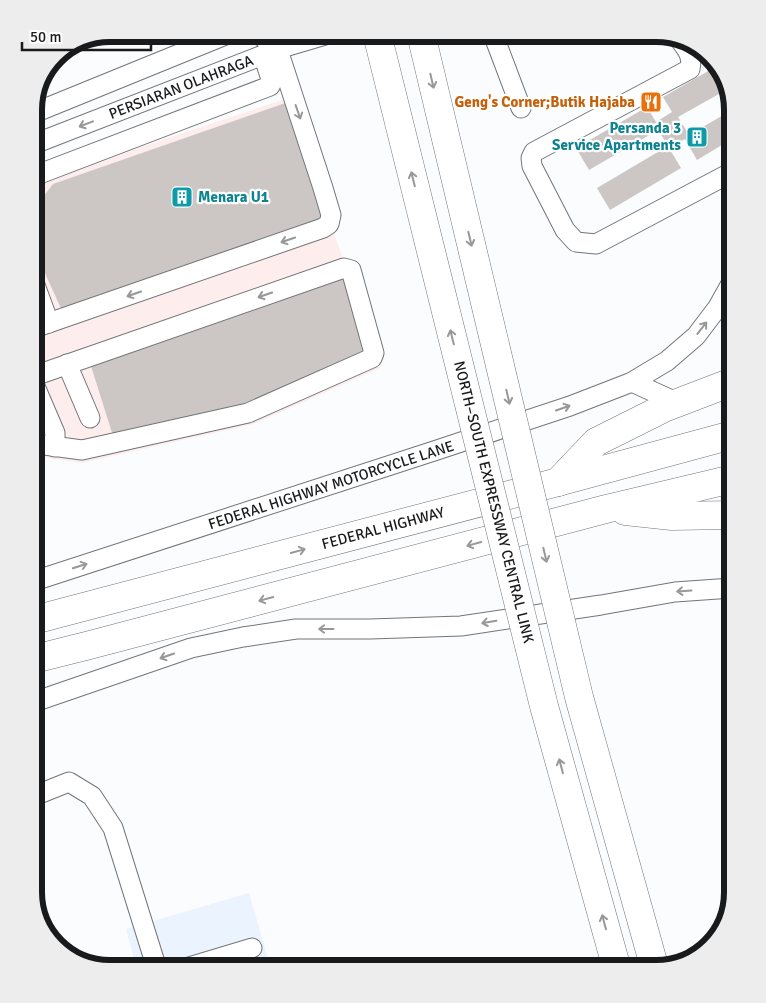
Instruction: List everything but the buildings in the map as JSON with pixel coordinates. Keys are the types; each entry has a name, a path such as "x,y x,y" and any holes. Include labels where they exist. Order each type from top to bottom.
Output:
{"highway":[{"name":"NORTH–SOUTH EXPRESSWAY CENTRAL LINK","path":"379,42 544,706 615,960"},
{"path":"423,43 579,697 652,960"},
{"path":"558,482 596,442 664,408 724,385"},
{"name":"FEDERAL HIGHWAY","path":"42,618 724,437"},
{"path":"42,657 606,509 724,481"},
{"path":"606,509 672,516 724,515"}],"street":[{"name":"PERSIARAN OLAHRAGA","path":"43,109 208,42"},
{"path":"43,325 329,224 331,215 329,206 270,53 264,42"},
{"name":"PERSIARAN OLAHRAGA","path":"43,141 270,53 303,42"},
{"path":"496,43 521,108"},
{"path":"688,52 692,62 690,69 534,152 531,158 532,166 565,230 576,242 596,244 724,176"},
{"path":"43,173 270,86 272,82 270,53"},
{"path":"43,373 344,268 351,270 374,353 372,358 248,414 82,450 43,445"},
{"name":"FEDERAL HIGHWAY MOTORCYCLE LANE","path":"42,577 570,406 632,382 667,361 696,336 724,296"},
{"path":"66,364 90,418"},
{"path":"632,382 678,403"},
{"path":"43,404 55,433 55,447"},
{"path":"42,699 190,648 244,637 296,629 461,626 675,592 724,587"},
{"path":"42,793 69,782 92,796 113,828 154,960"},
{"path":"212,960 252,948"}],"shaded area":[{"path":"288,98 380,368 254,424 82,463 43,457 43,182 75,169"},
{"path":"249,893 268,960 135,960 126,929"}],"place":[{"name":"Geng's Corner;Butik Hajaba","path":"651,102"},
{"name":"Persanda 3 Service Apartments","path":"697,137"},
{"name":"Menara U1","path":"182,197"}]}
